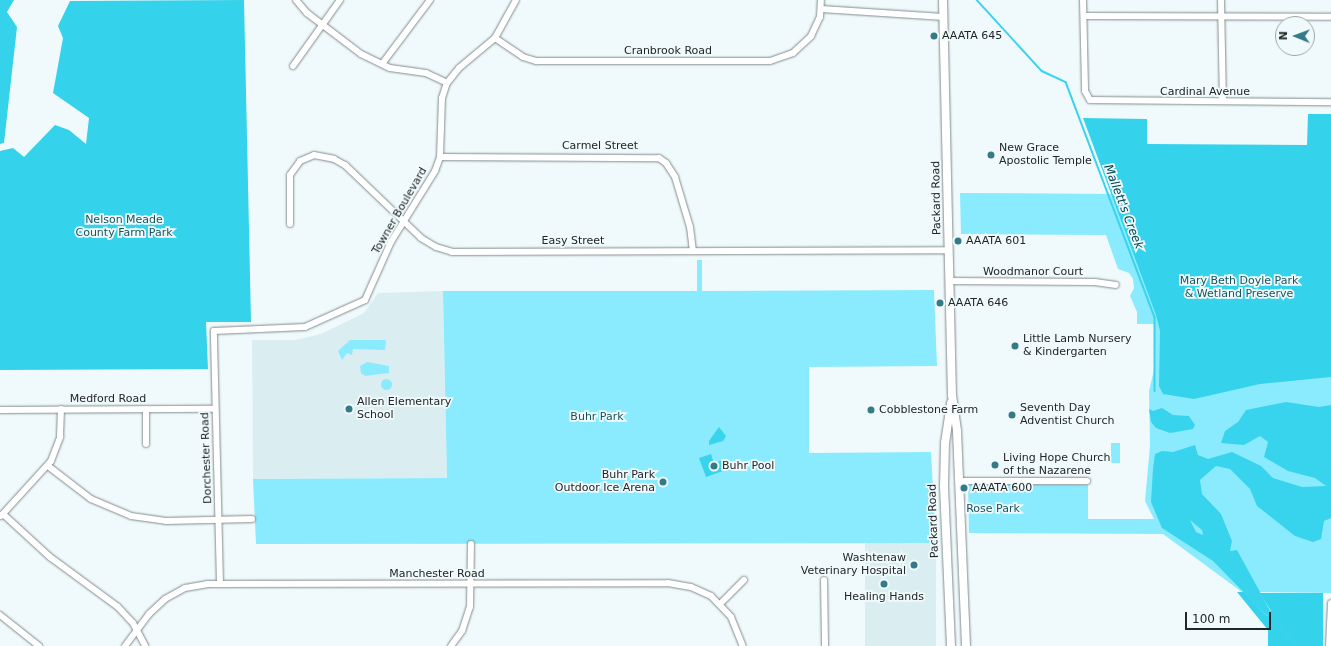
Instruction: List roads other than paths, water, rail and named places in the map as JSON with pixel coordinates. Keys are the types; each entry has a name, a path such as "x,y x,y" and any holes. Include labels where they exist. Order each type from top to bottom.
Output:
{"main road":[{"name":"Packard Road","path":"943,0 952,395 957,432 966,646"},
{"name":"Packard Road","path":"951,646 944,464 952,395"},
{"path":"944,464 947,458 953,459 955,502 961,524"},
{"path":"946,539 951,536 957,540 959,573 964,589"}],"street":[{"path":"296,0 307,14 361,54 398,70 431,74 447,83"},
{"path":"292,66 323,26 340,0"},
{"path":"382,64 430,0"},
{"name":"Towner Boulevard","path":"214,331 298,329 312,325 361,303 391,242 430,182 440,157 441,109 447,83 459,68 494,38 509,17 516,0"},
{"name":"Cranbrook Road","path":"494,38 523,57 536,61 770,61 793,53 804,45 816,26 821,9 821,0"},
{"path":"1083,0 1084,16 1331,17"},
{"path":"1221,0 1223,101"},
{"path":"821,9 944,17"},
{"name":"Cardinal Avenue","path":"1084,16 1085,91 1090,100 1331,102"},
{"name":"Easy Street","path":"290,224 290,176 300,161 314,155 322,155 345,166 428,243 452,252 949,250"},
{"name":"Carmel Street","path":"440,157 659,158 666,163 676,177 690,227 693,250"},
{"name":"Woodmanor Court","path":"950,281 1095,282 1116,285"},
{"name":"Dorchester Road","path":"214,331 220,584"},
{"path":"61,409 60,438 48,466 1,516 50,557 118,607 138,631 145,646"},
{"path":"146,409 146,444"},
{"name":"Medford Road","path":"0,410 215,409"},
{"path":"48,466 91,499 117,512 153,521 252,520"},
{"path":"959,481 1088,481"},
{"path":"451,646 462,631 467,618 471,584 471,544"},
{"path":"720,604 744,580"},
{"path":"824,580 825,646"},
{"name":"Manchester Road","path":"125,646 156,606 176,592 196,586 220,584 668,583 703,591 720,604 739,631 743,646"},
{"path":"1329,646 1331,603"},
{"path":"0,615 39,646"}],"waterway":[{"name":"Mallett's Creek","path":"977,0 1042,71 1066,82 1155,317 1155,391"},
{"name":"Mallett's Creek","path":"1268,613 1297,646"}],"place":[{"name":"AAATA 645","path":"934,36"},
{"name":"New Grace Apostolic Temple","path":"991,155"},
{"name":"AAATA 601","path":"958,241"},
{"name":"AAATA 646","path":"940,303"},
{"name":"Little Lamb Nursery & Kindergarten","path":"1015,346"},
{"name":"Allen Elementary School","path":"349,409"},
{"name":"Cobblestone Farm","path":"871,410"},
{"name":"Seventh Day Adventist Church","path":"1012,415"},
{"name":"Living Hope Church of the Nazarene","path":"995,465"},
{"name":"Buhr Pool","path":"714,466"},
{"name":"Buhr Park Outdoor Ice Arena","path":"663,482"},
{"name":"AAATA 600","path":"964,488"},
{"name":"Washtenaw Veterinary Hospital","path":"914,565"},
{"name":"Healing Hands","path":"884,584"}],"park label":[{"name":"Nelson Meade County Farm Park","path":"124,227"},
{"name":"Mary Beth Doyle Park & Wetland Preserve","path":"1239,288"},
{"name":"Buhr Park","path":"597,417"},
{"name":"Rose Park","path":"993,509"}]}
